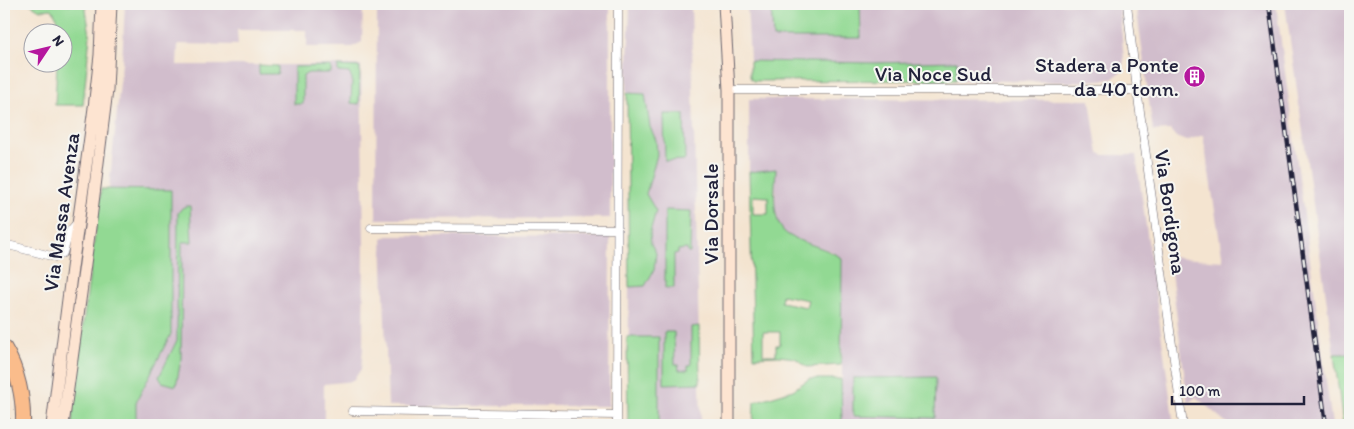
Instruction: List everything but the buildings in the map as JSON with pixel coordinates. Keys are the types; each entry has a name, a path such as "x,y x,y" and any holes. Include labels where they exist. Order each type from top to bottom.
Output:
{"highway":[{"path":"4,347 11,359 19,381 20,422"},
{"path":"4,369 13,391 20,422"}],"main road":[{"name":"Via Massa Avenza","path":"52,425 95,99 100,55 102,4"},
{"name":"Via Massa Avenza","path":"63,425 107,90 111,4"},
{"name":"Via Dorsale","path":"724,4 729,90 729,425"}],"street":[{"path":"617,425 618,4"},
{"name":"Via Bordigona","path":"1128,4 1137,90 1183,425"},
{"name":"Via Noce Sud","path":"729,90 1137,90"},
{"path":"4,244 55,257 63,253 70,232 78,221"},
{"path":"371,228 616,229"},
{"path":"352,411 617,415"}],"shaded area":[{"path":"125,4 363,4 362,42 352,47 307,47 307,30 237,30 238,45 178,44 177,65 361,65 364,244 361,369 353,381 324,384 324,425 136,425 136,402 171,334 171,190 109,189 122,63"},
{"path":"377,4 610,4 610,218 376,219"},
{"path":"630,4 691,4 701,425 628,425 627,93"},
{"path":"747,4 1119,4 1124,60 1121,72 1112,79 1070,82 956,80 956,61 875,63 750,61"},
{"path":"1136,4 1276,4 1332,425 1229,425 1196,397 1188,403 1169,257 1223,261 1203,135 1186,141 1176,137 1170,130 1153,131"},
{"path":"1285,4 1350,4 1350,354 1334,354"},
{"path":"749,99 1090,100 1097,148 1100,154 1136,155 1174,425 842,425 842,258 831,251 790,237 780,229 775,209 776,170 749,172"},
{"path":"388,236 610,237 609,406 388,406 382,238"}],"green space":[{"path":"30,4 85,4 90,35 83,105 55,105 57,72 72,72 72,22 57,22 52,9 40,10"},
{"path":"771,4 860,4 861,38 773,38"},
{"path":"750,61 875,63 957,61 956,80 753,81 750,77"},
{"path":"259,65 278,66 278,74 259,74"},
{"path":"331,66 331,73 308,73 303,76 303,104 294,104 294,67"},
{"path":"338,66 360,67 359,104 351,103 352,78 349,73 338,72"},
{"path":"627,93 645,94 650,127 656,140 657,155 646,194 656,211 650,232 651,244 656,253 654,270 645,286 629,287"},
{"path":"664,114 684,114 685,160 665,161"},
{"path":"776,169 775,207 780,225 785,232 792,237 842,258 841,365 807,367 795,358 779,356 754,357 749,172","holes":["753,196 768,197 768,214 753,214","782,295 808,300 806,307 781,302","763,332 780,332 780,345 776,345 776,355 763,355"]},
{"path":"101,189 171,190 171,334 136,402 136,425 72,425 75,385"},
{"path":"186,206 190,206 192,242 182,242 181,360 176,386 162,382 159,377 177,340 178,213"},
{"path":"665,210 691,211 690,253 688,253 687,249 678,250 678,253 674,254 674,288 665,288"},
{"path":"699,326 700,383 664,384 664,332 674,332 675,364 678,364 679,370 688,370 688,365 691,365 691,327"},
{"path":"627,337 659,337 659,425 628,425"},
{"path":"1334,354 1350,354 1350,425 1343,425"},
{"path":"936,377 935,418 853,416 853,378"},
{"path":"809,379 841,379 842,425 753,425 754,402 793,390"}],"railway":[{"path":"1269,4 1326,425"}],"place":[{"name":"Stadera a Ponte da 40 tonn.","path":"1195,76"}]}
